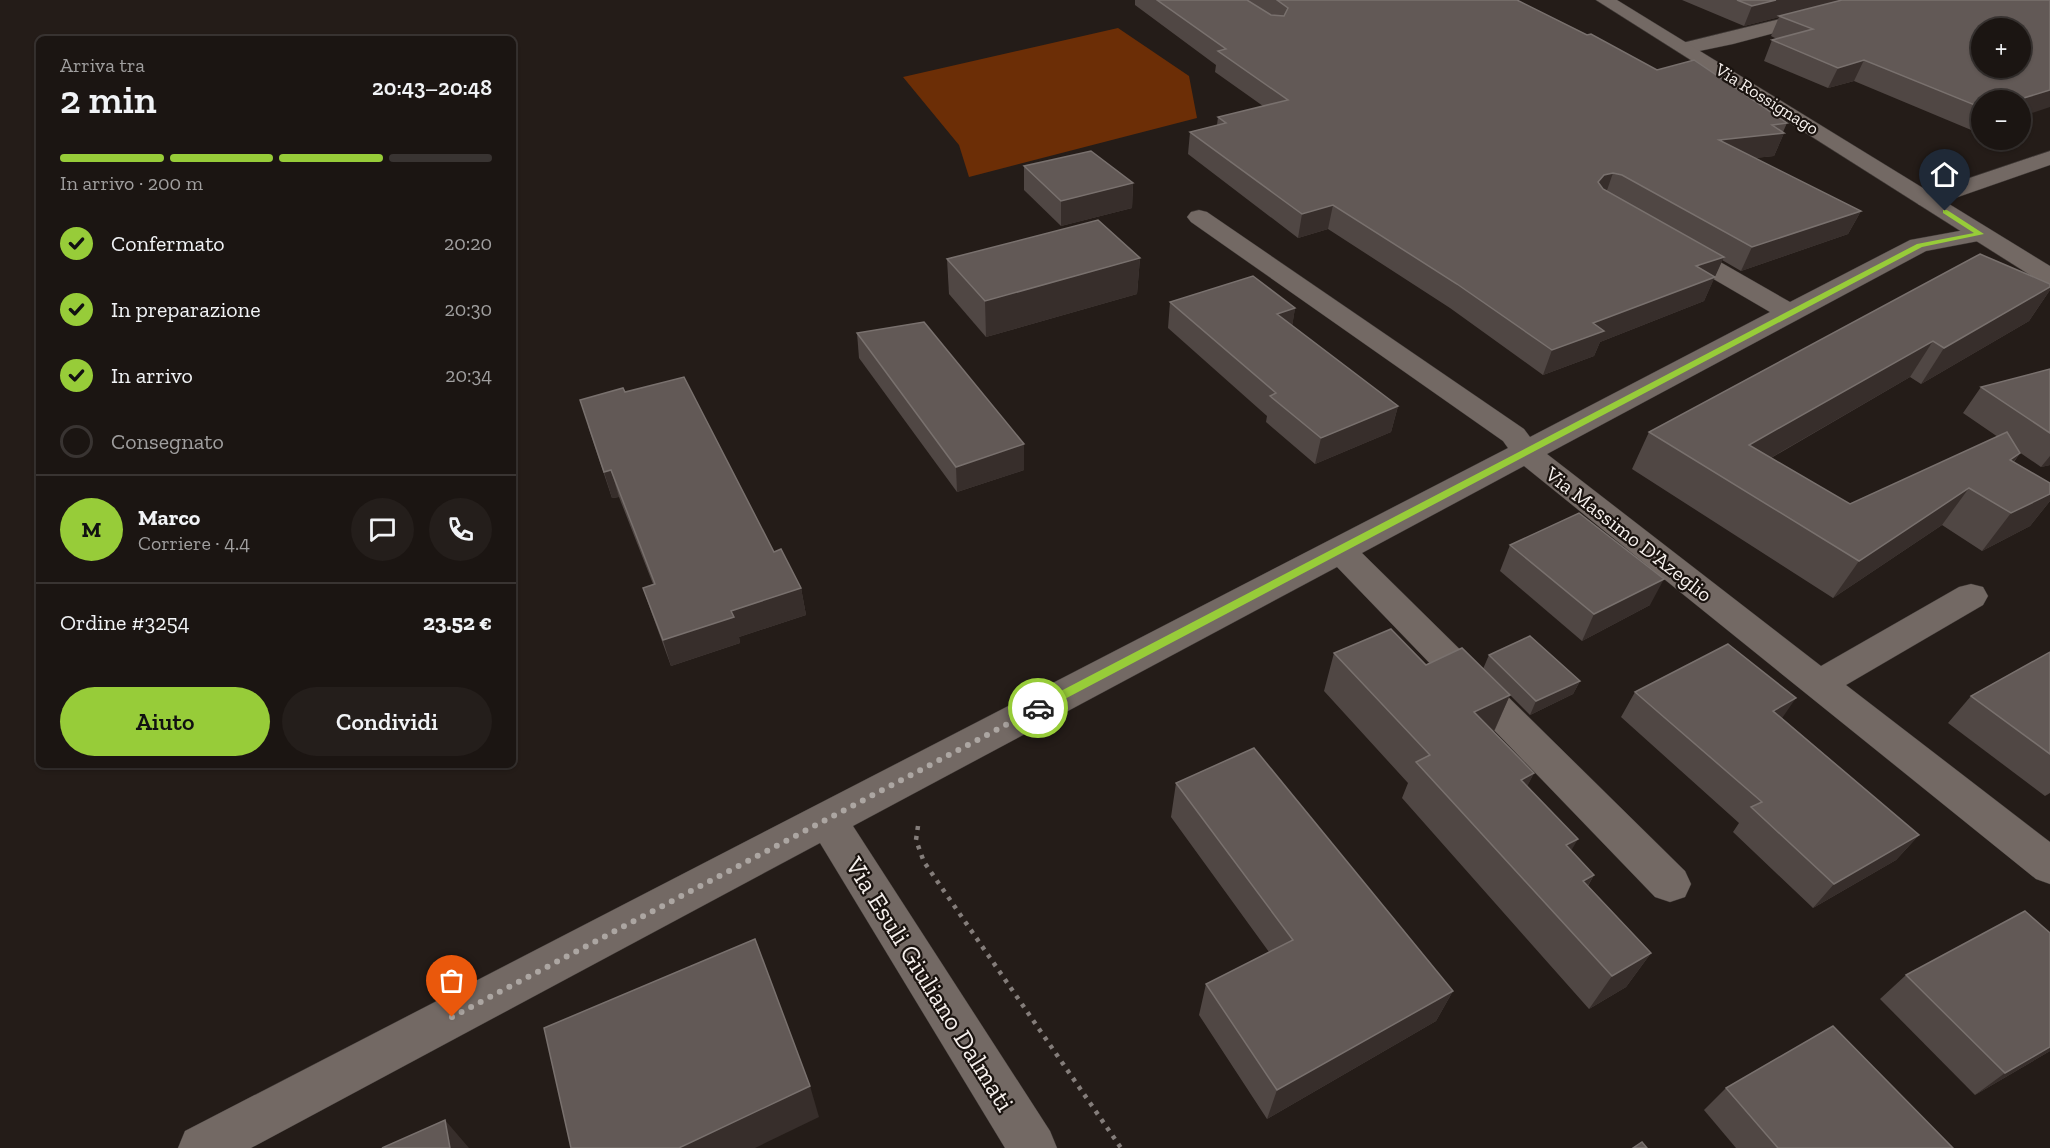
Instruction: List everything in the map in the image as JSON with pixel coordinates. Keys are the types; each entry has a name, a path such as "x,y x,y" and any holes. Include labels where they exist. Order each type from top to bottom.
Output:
{"street":[{"name":"Via Rossignago","path":"1605,0 2050,277"},
{"path":"1685,48 1726,40 1877,0"},
{"path":"1927,200 2050,158"},
{"name":"Via Massimo D'Azeglio","path":"1199,217 1514,435 1525,452 2050,866"},
{"path":"1654,234 1790,313"},
{"path":"202,1148 1920,245 1981,234"},
{"path":"1339,549 1670,884"},
{"path":"1819,684 1971,596"},
{"name":"Via Esuli Giuliano Dalmati","path":"826,820 1033,1148"}],"path":[{"path":"924,862 1120,1148"}],"shaded area":[{"path":"1118,28 1189,76 1197,118 969,177 959,145 903,77"}],"building":[{"path":"1157,0 1247,0 1271,15 1284,16 1288,8 1277,0 1517,0 1587,35 1591,34 1657,70 1694,60 1787,123 1772,125 1784,133 1719,140 1861,211 1752,247 1622,175 1613,173 1604,175 1598,182 1603,189 1724,257 1696,266 1715,277 1593,323 1604,331 1552,350 1457,284 1333,205 1302,214 1190,132 1226,123 1218,117 1288,100 1218,51 1226,49"},
{"path":"1737,0 1776,0 1752,6"},
{"path":"1842,0 2050,0 2050,90 2031,96 2031,90 1971,90 1971,104 1864,60 1838,68 1772,40 1813,29 1779,16"},
{"path":"1091,151 1133,183 1061,201 1024,166"},
{"path":"1098,220 1140,258 985,301 947,259"},
{"path":"1980,254 2050,284 2050,287 1944,348 1933,341 1749,445 1850,504 2007,432 2020,453 2010,460 2050,483 2050,494 2011,513 1969,488 1859,561 1649,432"},
{"path":"1253,276 1295,308 1277,314 1398,406 1321,438 1270,396 1276,393 1170,302"},
{"path":"924,322 1024,444 956,467 857,333"},
{"path":"2050,369 2050,433 1981,387"},
{"path":"684,377 774,552 781,549 801,588 731,611 734,617 663,640 643,588 655,584 611,470 604,472 580,400 623,388 625,392"},
{"path":"1579,513 1664,579 1594,614 1510,545"},
{"path":"1391,629 1426,665 1462,648 1510,695 1474,712 1534,773 1521,780 1578,839 1566,845 1594,875 1583,881 1651,953 1612,976 1416,762 1430,755 1334,653"},
{"path":"1530,636 1580,681 1536,701 1489,655"},
{"path":"1728,644 1796,698 1773,711 1919,835 1834,884 1751,807 1762,802 1635,692"},
{"path":"2050,652 2050,754 1971,696"},
{"path":"1254,748 1453,991 1277,1090 1206,984 1293,940 1176,783"},
{"path":"2025,911 2050,933 2050,1047 2005,1073 1906,975"},
{"path":"755,939 810,1086 679,1148 571,1148 544,1028"},
{"path":"1833,1026 1953,1148 1778,1148 1726,1088"},
{"path":"445,1120 450,1148 382,1148"},
{"path":"1642,1142 1647,1148 1633,1148"}],"way so far":[{"path":"452,1017 1038,708"}],"route":[{"path":"1038,708 1920,245 1981,234 1945,211"}]}
